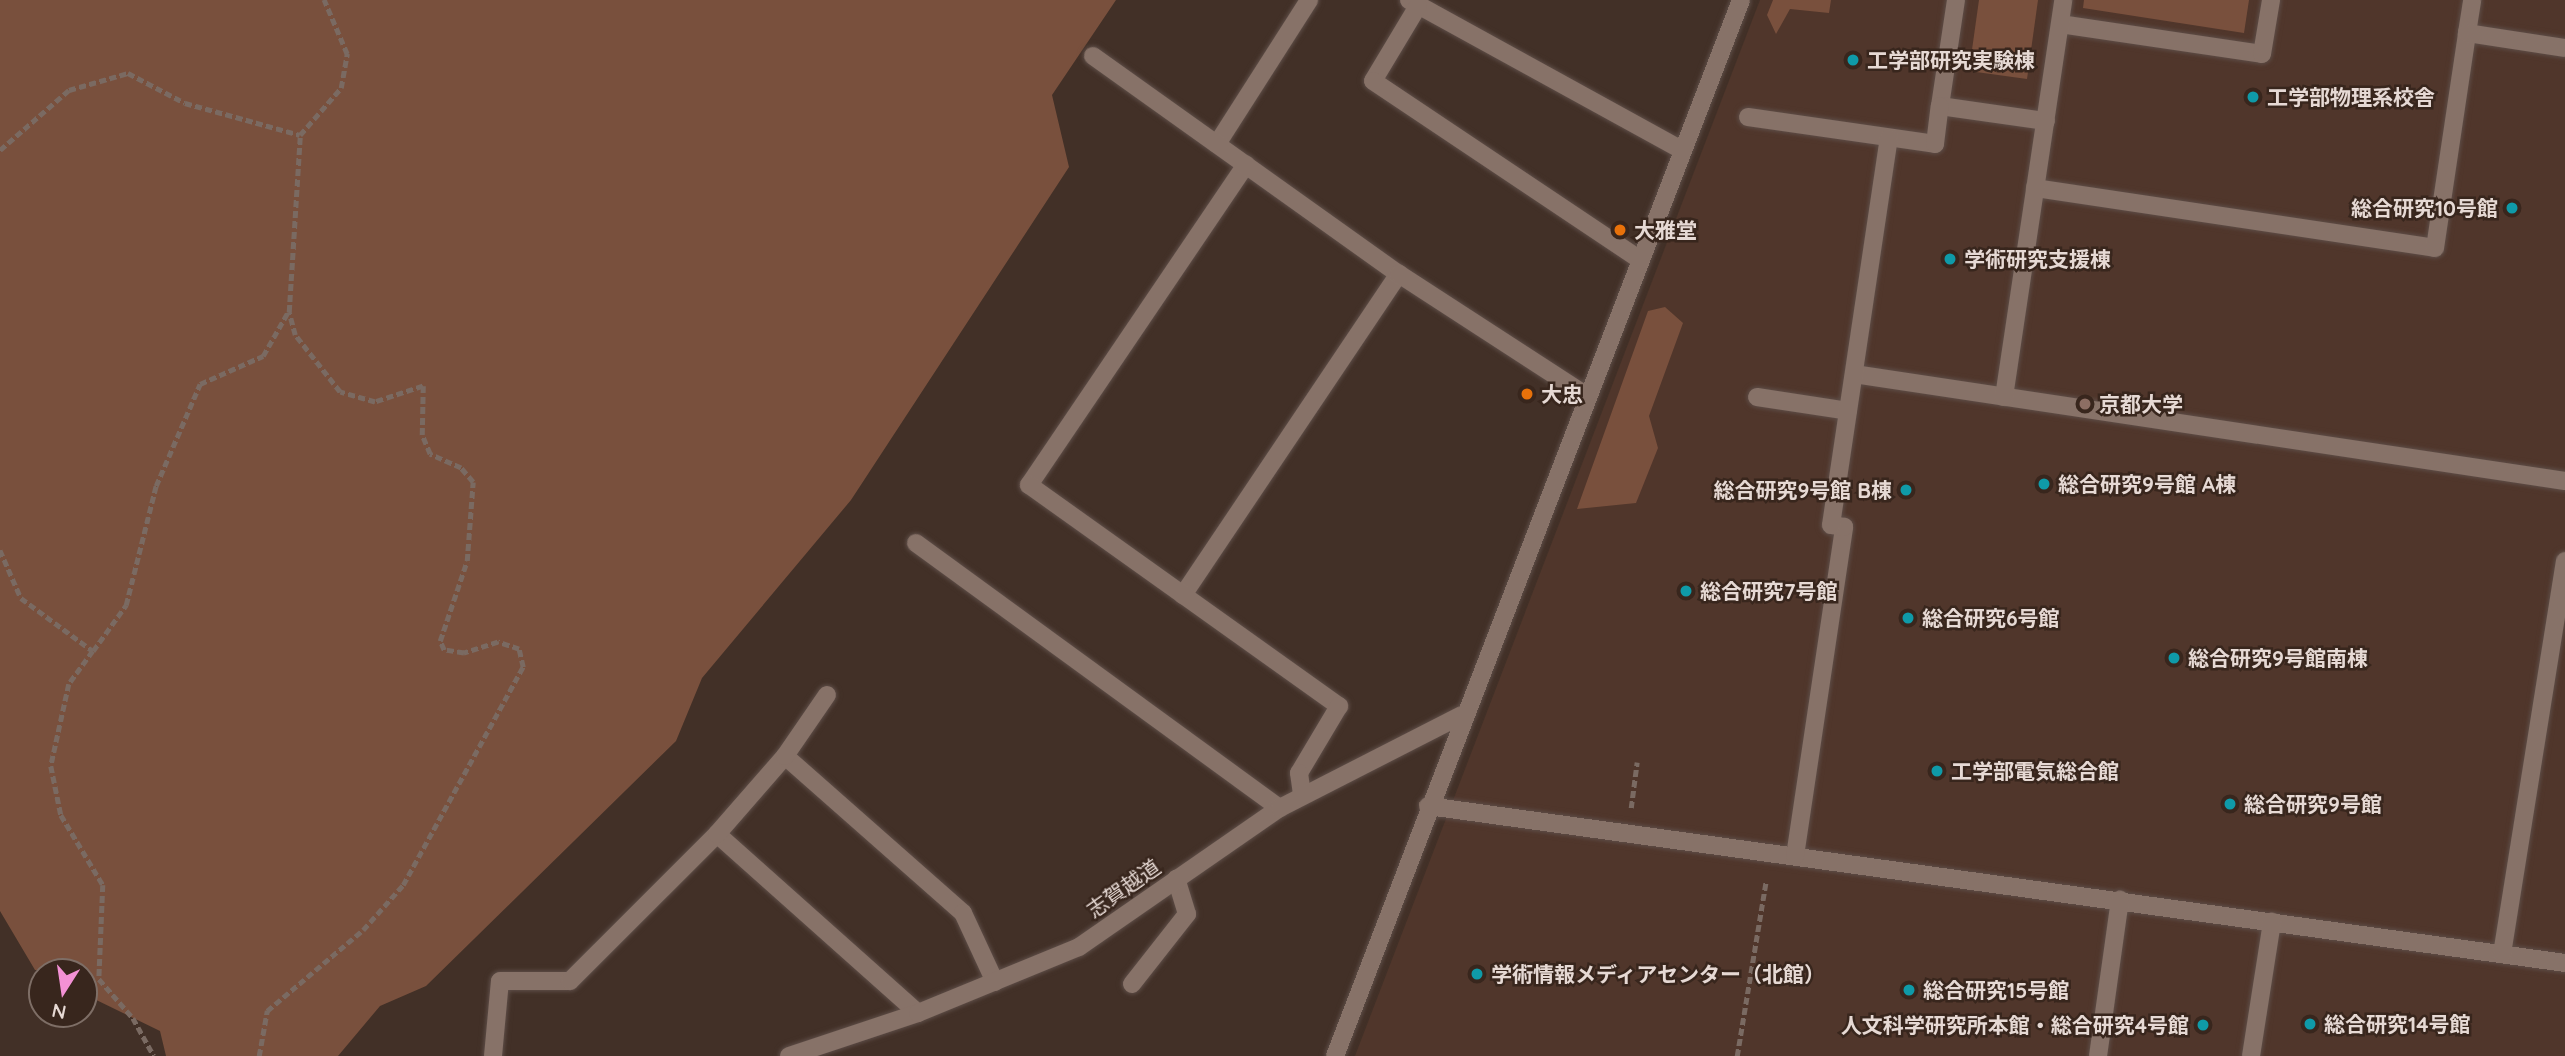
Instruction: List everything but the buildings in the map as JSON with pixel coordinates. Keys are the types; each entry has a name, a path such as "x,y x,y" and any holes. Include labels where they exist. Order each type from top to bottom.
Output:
{"street":[{"path":"1217,144 1309,0"},
{"path":"1335,1056 1462,715 1741,0"},
{"path":"1748,117 1935,144 1956,0"},
{"path":"2004,397 2063,0"},
{"path":"2060,24 2262,54 2271,0"},
{"path":"2035,188 2435,248 2472,0"},
{"path":"1640,260 1373,81 1413,3 1682,150"},
{"path":"2467,33 2565,48"},
{"path":"1094,56 1399,274 1587,396"},
{"path":"1940,106 2046,121"},
{"path":"1795,856 1844,527 1831,525 1889,138"},
{"path":"1246,164 1029,485 1339,706 1299,773 1302,795"},
{"path":"1183,595 1399,274"},
{"path":"1854,374 2565,481"},
{"path":"1757,397 1849,411"},
{"path":"916,543 1280,808"},
{"path":"2502,954 2565,561"},
{"path":"493,1056 500,981 570,981 718,834 785,756 827,695"},
{"name":"志賀越道","path":"789,1056 918,1013 1079,947 1280,808 1462,715"},
{"path":"785,756 963,913 995,982"},
{"path":"1428,806 2565,962"},
{"path":"718,834 918,1013"},
{"path":"1132,984 1187,914 1176,879"},
{"path":"2098,1056 2120,901"},
{"path":"2251,1056 2272,922"}],"path":[{"path":"259,1056 267,1011 363,930 403,885 523,667 519,649 498,642 464,653 444,650 440,641 467,561 473,482 461,468 430,454 422,435 423,386 375,402 340,392 295,335 289,312 300,135 341,88 347,54 324,0"},
{"path":"0,150 69,90 128,73 185,103 300,135"},
{"path":"154,1056 133,1017 99,979 103,885 61,815 51,766 69,684 126,605 156,486 200,384 263,356 289,312"},
{"path":"0,550 21,598 93,651"},
{"path":"1628,833 1637,762"},
{"path":"1737,1056 1771,853"}],"shaded area":[{"path":"0,0 1116,0 1052,95 1069,167 851,500 702,678 676,741 426,986 380,1006 338,1056 166,1056 160,1031 98,1001 98,958 28,958 0,911"},
{"name":"京都大学","path":"1760,0 2565,0 2565,1056 1355,1056"},
{"path":"1773,0 1831,0 1829,13 1790,9 1776,34 1767,15"},
{"path":"1979,0 2038,0 2027,79 1969,71"},
{"path":"2084,0 2249,0 2244,33 2083,8"},
{"path":"1665,307 1683,323 1649,416 1658,448 1636,503 1577,509 1648,311"}],"place":[{"name":"工学部研究実験棟","path":"1853,60"},
{"name":"工学部物理系校舎","path":"2253,97"},
{"name":"総合研究10号館","path":"2512,208"},
{"name":"大雅堂","path":"1620,230"},
{"name":"学術研究支援棟","path":"1950,259"},
{"name":"大忠","path":"1527,394"},
{"name":"京都大学","path":"2085,404"},
{"name":"総合研究9号館 A棟","path":"2044,484"},
{"name":"総合研究9号館 B棟","path":"1906,490"},
{"name":"総合研究7号館","path":"1686,591"},
{"name":"総合研究6号館","path":"1908,618"},
{"name":"総合研究9号館南棟","path":"2174,658"},
{"name":"工学部電気総合館","path":"1937,771"},
{"name":"総合研究9号館","path":"2230,804"},
{"name":"学術情報メディアセンター（北館）","path":"1477,974"},
{"name":"総合研究15号館","path":"1909,990"},
{"name":"総合研究14号館","path":"2310,1024"},
{"name":"人文科学研究所本館・総合研究4号館","path":"2203,1025"}]}
